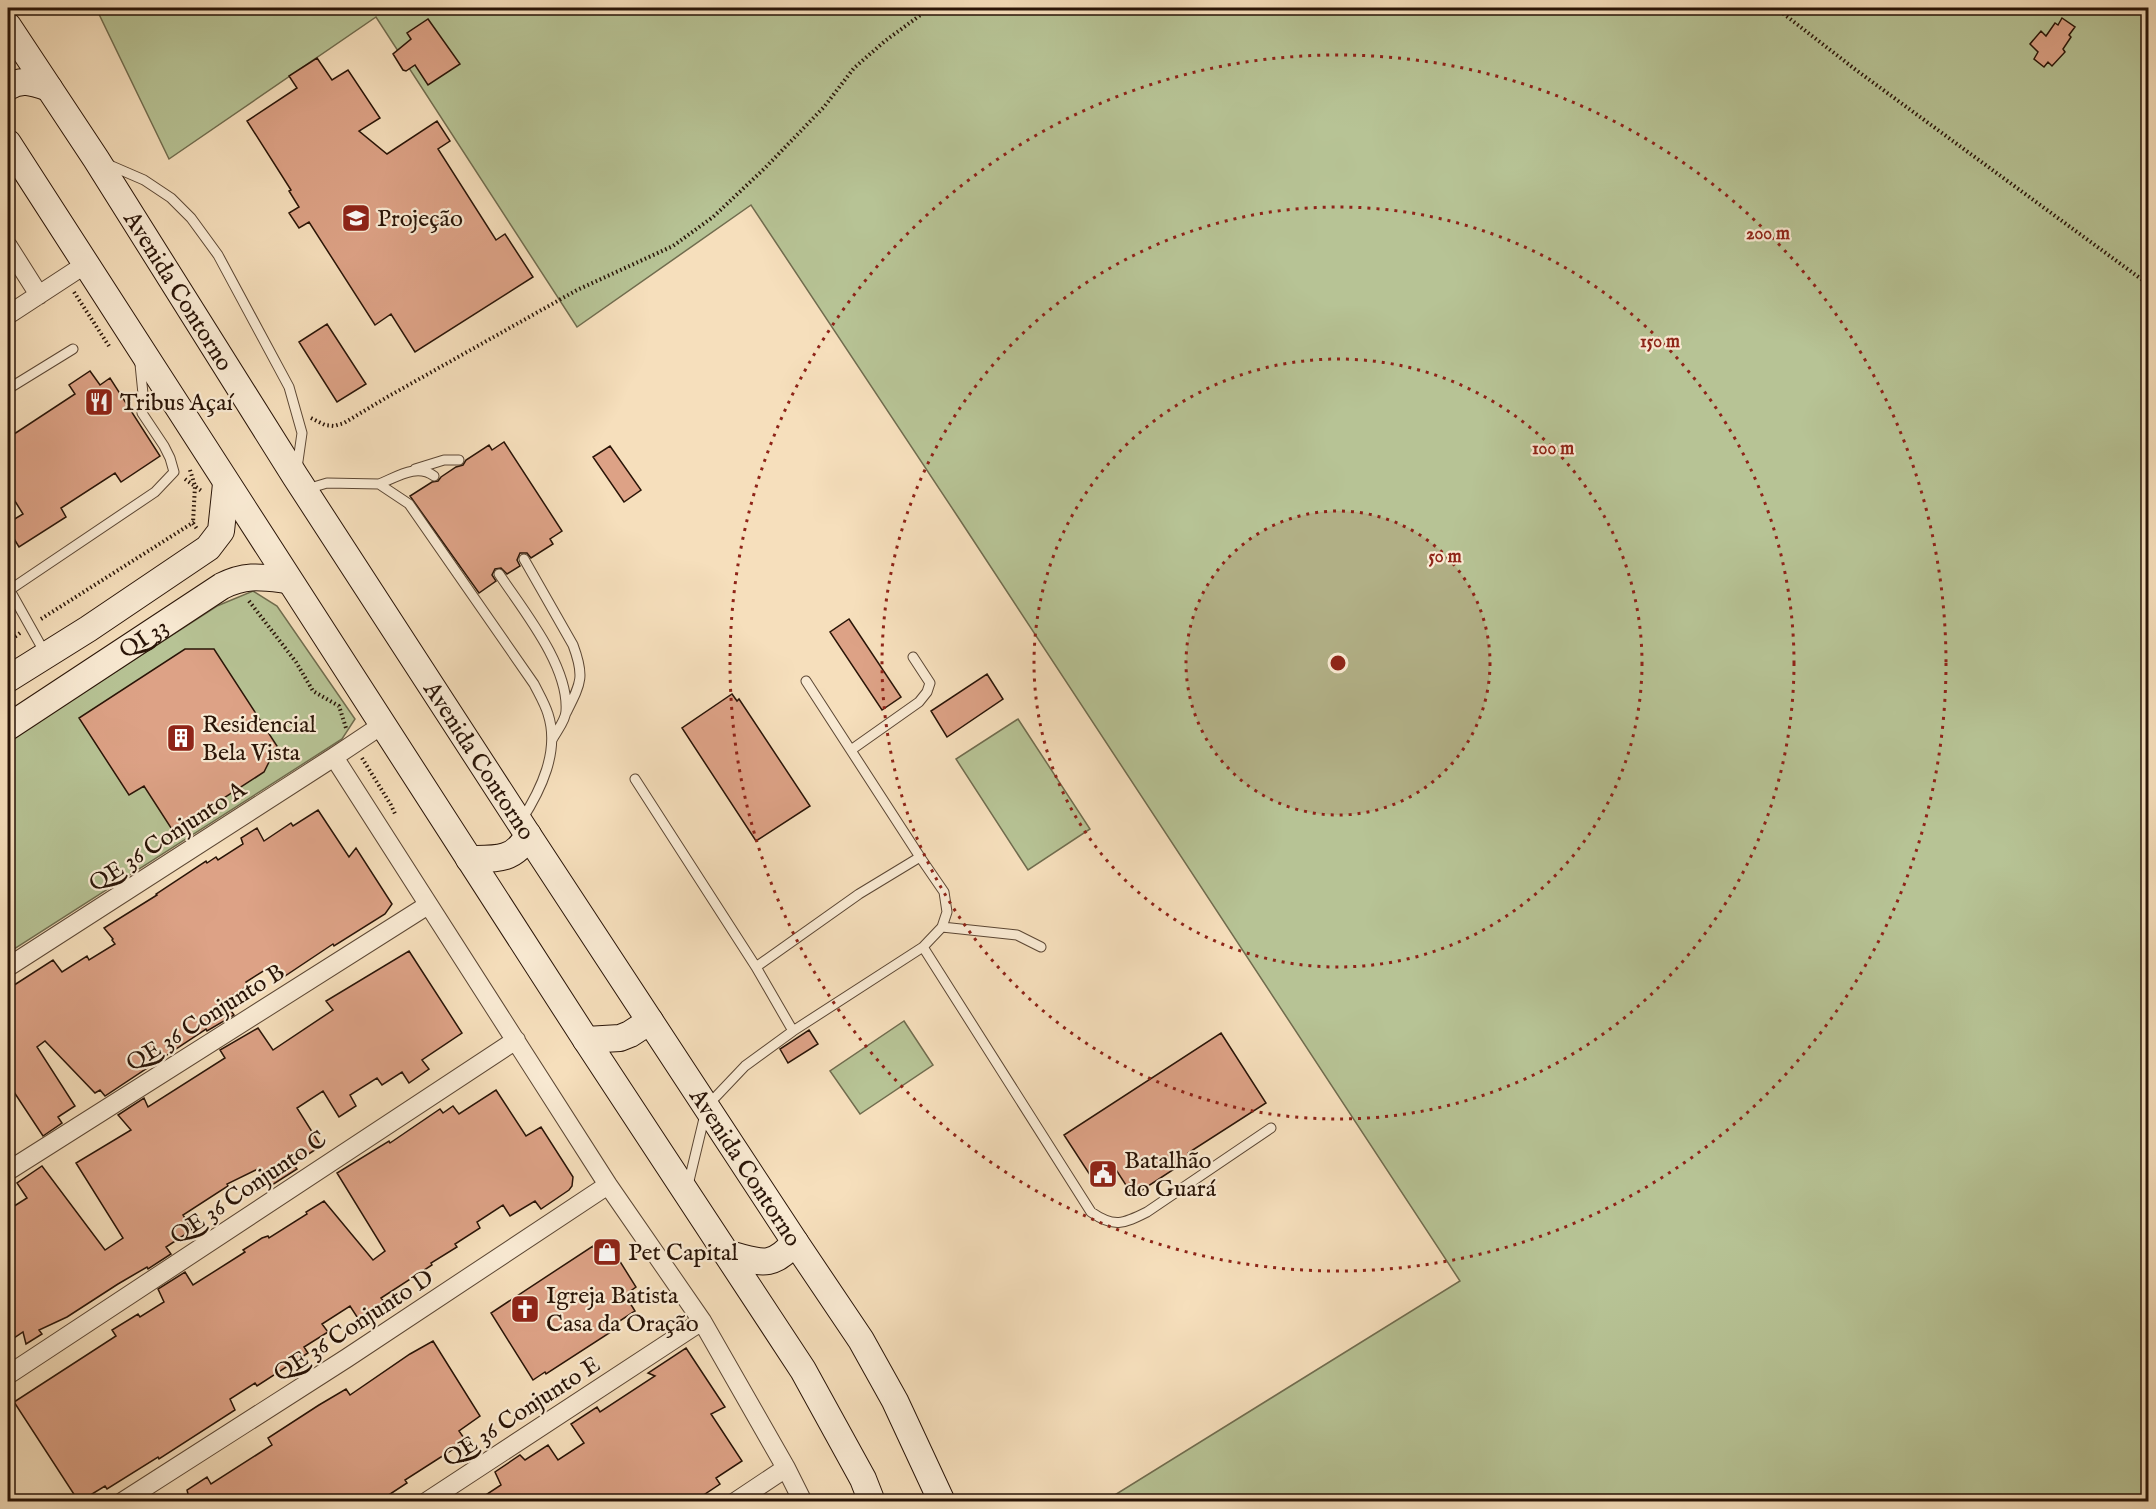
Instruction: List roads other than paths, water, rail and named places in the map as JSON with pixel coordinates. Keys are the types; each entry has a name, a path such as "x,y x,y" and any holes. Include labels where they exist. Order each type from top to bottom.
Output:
{"main road":[{"name":"Avenida Contorno","path":"8,26 96,159 300,483 524,829 861,1340 895,1401 942,1502"},
{"path":"8,87 14,83 26,81 49,88"},
{"path":"8,143 203,444 211,487 288,580 686,1194 728,1254 803,1370 859,1470 872,1502"},
{"name":"QI 33","path":"8,679 88,629 215,541 221,531 211,487"},
{"name":"QI 33","path":"8,727 234,580 256,576 288,580"},
{"path":"88,629 108,662"},
{"path":"469,859 491,859 516,852 524,844 524,829"},
{"path":"586,1040 620,1038 650,1021"},
{"path":"728,1254 766,1263 786,1252 795,1242"}],"street":[{"path":"8,246 39,295"},
{"path":"8,315 86,264"},
{"name":"QE 36 Conjunto A","path":"8,967 334,757 381,724"},
{"path":"334,757 608,1185 702,1321 786,1468 802,1502"},
{"name":"QE 36 Conjunto B","path":"8,1171 428,905"},
{"name":"QE 36 Conjunto C","path":"8,1375 516,1040"},
{"name":"QE 36 Conjunto D","path":"122,1502 347,1358 608,1185"},
{"name":"QE 36 Conjunto E","path":"426,1502 702,1321"},
{"path":"735,1502 786,1468"}],"lane":[{"path":"96,159 144,180 171,198 191,218 218,255 289,387 302,433 300,483 379,484 432,463 459,460"},
{"path":"46,655 8,589 154,492 174,472 164,446 142,413 141,366 136,345 128,331"},
{"path":"8,389 73,350"},
{"path":"410,471 425,471 434,476"},
{"path":"379,484 399,496 419,517 476,603 525,671 549,716 552,740"},
{"path":"524,559 573,645 581,674 579,689 552,740 545,775 524,829"},
{"path":"499,574 556,663 564,690 566,713"},
{"path":"850,750 919,702 927,692 930,682 913,657"},
{"path":"686,1194 707,1106 745,1066 793,1031 923,947 942,927 947,912 944,892 806,681"},
{"path":"635,779 756,967 793,1031"},
{"path":"756,967 859,894 920,857"},
{"path":"942,927 1017,935 1041,947"},
{"path":"923,947 1091,1212 1105,1222 1117,1224 1132,1220 1147,1212 1271,1128"}],"place":[{"name":"Projeção","path":"356,218"},
{"name":"Tribus Açaí","path":"99,402"},
{"name":"Residencial Bela Vista","path":"181,738"},
{"name":"Batalhão do Guará","path":"1103,1174"},
{"name":"Pet Capital","path":"607,1252"},
{"name":"Igreja Batista Casa da Oração","path":"525,1309"}]}
